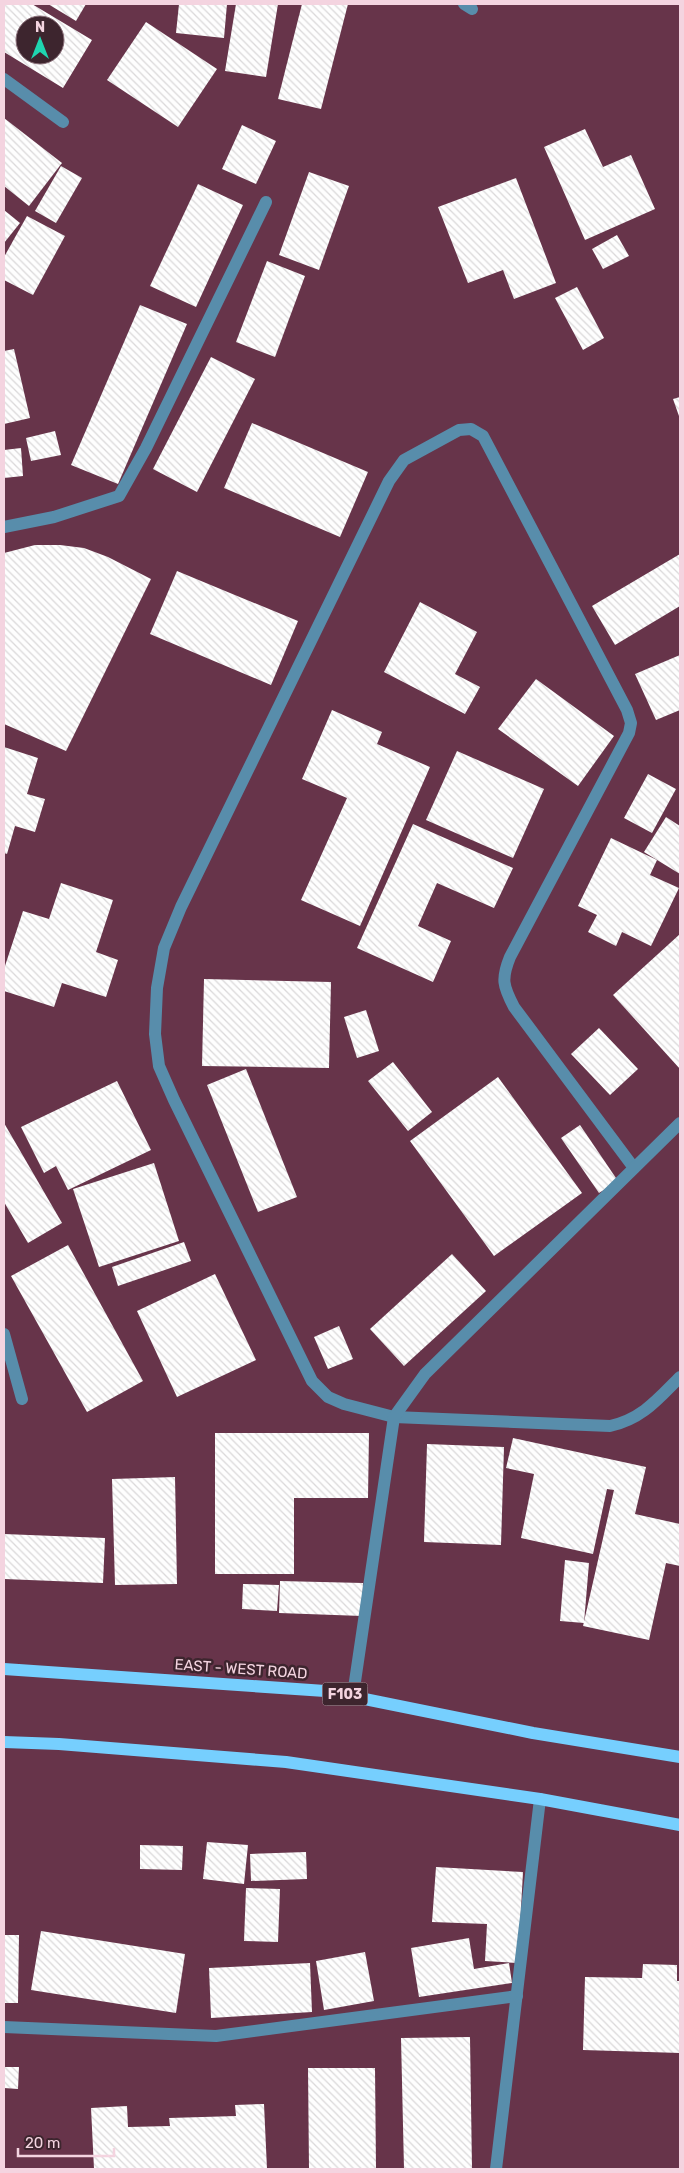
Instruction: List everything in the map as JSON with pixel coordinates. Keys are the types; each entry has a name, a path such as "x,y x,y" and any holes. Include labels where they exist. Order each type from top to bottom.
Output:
{"main road":[{"name":"EAST - WEST ROAD","path":"4,1669 325,1691 353,1695 533,1733 680,1757"},
{"path":"4,1742 59,1744 286,1762 540,1799 680,1825"}],"street":[{"path":"4,78 63,122"},
{"path":"4,527 54,517 119,496 146,448 266,202"},
{"path":"634,1168 514,1007 506,991 503,974 510,957 629,733 631,723 628,710 483,436 471,429 458,430 404,460 390,480 181,907 164,948 157,988 155,1034 159,1066 312,1382 328,1397 344,1404 394,1417 610,1426 624,1423 644,1413 680,1377"},
{"path":"353,1695 394,1417 425,1374 680,1123"},
{"path":"4,1334 22,1400"},
{"path":"496,2169 540,1799"},
{"path":"4,2027 180,2036 216,2036 518,1996"}],"building":[{"path":"4,4 32,4 50,15 15,15 15,59 4,52"},
{"path":"48,4 86,4 76,21"},
{"path":"179,4 227,4 224,38 176,33"},
{"path":"236,4 278,4 266,77 225,71"},
{"path":"302,4 348,4 321,109 278,99"},
{"path":"146,22 217,69 178,127 107,80"},
{"path":"65,24 92,40 63,88 25,65 65,65"},
{"path":"4,118 62,163 29,206 4,186"},
{"path":"242,125 276,141 256,184 222,169"},
{"path":"585,129 603,167 631,155 655,209 585,240 544,147"},
{"path":"61,166 82,178 56,223 35,211"},
{"path":"309,172 349,186 319,270 279,255"},
{"path":"516,178 556,283 514,299 503,270 468,283 438,207"},
{"path":"198,184 243,205 196,307 150,286"},
{"path":"4,210 20,223 4,243"},
{"path":"27,216 65,236 33,295 4,280 4,257"},
{"path":"617,235 629,256 603,269 592,249"},
{"path":"267,261 305,276 275,357 236,342"},
{"path":"577,287 604,338 583,350 555,298"},
{"path":"140,305 187,324 118,484 71,465"},
{"path":"14,349 30,418 4,424 4,351"},
{"path":"211,357 255,379 197,492 153,469"},
{"path":"680,397 680,419 673,399"},
{"path":"252,423 368,472 340,537 224,488"},
{"path":"55,431 61,455 31,461 26,438"},
{"path":"21,448 23,476 4,478 4,450"},
{"path":"35,545 60,545 84,548 108,557 151,579 66,751 4,724 4,553"},
{"path":"680,554 680,606 615,645 592,606"},
{"path":"177,571 298,621 271,685 150,634"},
{"path":"420,602 477,632 455,674 480,687 465,714 384,672"},
{"path":"680,655 680,710 656,720 635,674"},
{"path":"536,679 614,736 578,786 498,729"},
{"path":"332,710 382,732 377,744 430,767 360,926 301,900 347,798 302,779"},
{"path":"4,747 38,758 27,794 45,799 35,832 15,826 7,854 4,853"},
{"path":"457,751 544,789 513,858 426,820"},
{"path":"648,774 676,789 652,833 624,818"},
{"path":"666,817 680,826 680,874 644,852"},
{"path":"413,824 513,868 494,908 437,883 418,926 451,941 433,982 357,948"},
{"path":"611,838 657,860 650,875 679,888 651,946 622,932 616,946 588,932 597,915 578,906"},
{"path":"61,883 113,900 96,952 118,960 106,997 62,983 54,1007 4,991 4,969 23,911 49,919"},
{"path":"680,934 680,1069 613,995"},
{"path":"204,979 331,982 329,1068 202,1066"},
{"path":"366,1010 379,1051 357,1058 344,1017"},
{"path":"599,1028 638,1069 610,1095 571,1054"},
{"path":"393,1062 432,1112 408,1131 368,1081"},
{"path":"246,1069 297,1197 258,1212 207,1085"},
{"path":"498,1077 582,1193 494,1256 410,1141"},
{"path":"117,1081 151,1150 68,1190 56,1166 44,1173 21,1127"},
{"path":"4,1123 62,1223 28,1243 4,1202"},
{"path":"580,1125 618,1181 599,1193 561,1138"},
{"path":"154,1163 179,1241 99,1267 73,1189"},
{"path":"184,1242 191,1261 118,1286 112,1267"},
{"path":"68,1245 143,1381 87,1412 11,1276"},
{"path":"452,1254 486,1291 404,1366 370,1329"},
{"path":"215,1274 256,1360 177,1397 137,1311"},
{"path":"339,1326 353,1359 328,1369 314,1337"},
{"path":"215,1433 369,1433 368,1498 294,1498 294,1574 215,1574"},
{"path":"513,1438 646,1467 635,1514 680,1524 680,1566 666,1563 649,1640 583,1626 614,1490 607,1489 593,1554 521,1538 534,1474 506,1468"},
{"path":"427,1444 504,1447 501,1545 424,1542"},
{"path":"175,1477 177,1584 115,1585 112,1479"},
{"path":"4,1534 105,1538 103,1583 4,1579"},
{"path":"565,1560 589,1563 584,1623 560,1621"},
{"path":"280,1581 363,1583 362,1616 279,1613"},
{"path":"243,1584 279,1585 277,1611 242,1609"},
{"path":"207,1842 248,1845 244,1884 203,1879"},
{"path":"140,1845 183,1846 182,1870 140,1869"},
{"path":"306,1852 307,1879 251,1881 250,1854"},
{"path":"436,1867 523,1872 518,1963 485,1961 487,1924 432,1922"},
{"path":"246,1888 280,1889 278,1942 244,1941"},
{"path":"41,1931 185,1954 176,2013 31,1990"},
{"path":"4,1935 19,1935 18,2003 4,2003"},
{"path":"469,1938 474,1969 509,1963 512,1983 419,1997 411,1948"},
{"path":"365,1952 374,2001 324,2010 316,1961"},
{"path":"310,1963 312,2012 211,2018 209,1968"},
{"path":"643,1964 677,1965 677,1981 680,1981 680,2053 583,2050 585,1977 642,1978"},
{"path":"470,2037 472,2169 404,2169 401,2038"},
{"path":"4,2067 19,2067 18,2089 4,2088"},
{"path":"308,2068 375,2068 376,2169 309,2169"},
{"path":"264,2104 267,2169 94,2169 91,2108 127,2106 128,2127 170,2126 169,2118 236,2116 235,2105"}]}
